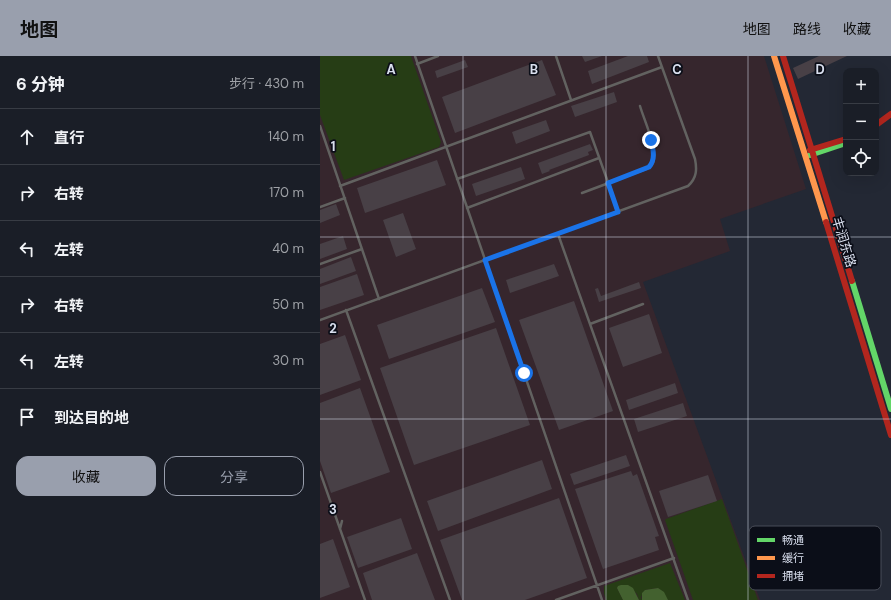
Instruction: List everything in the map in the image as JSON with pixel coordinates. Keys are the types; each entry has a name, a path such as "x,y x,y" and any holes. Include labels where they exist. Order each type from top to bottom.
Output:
{"street":[{"name":"丰润东路","path":"774,56 806,154 891,435"},
{"name":"丰润东路","path":"783,56 891,408"},
{"path":"879,123 891,114"},
{"path":"879,127 891,120"},
{"path":"813,152 843,140"},
{"path":"806,154 843,144"}],"lane":[{"path":"415,56 602,600"},
{"path":"417,64 438,56"},
{"path":"556,56 571,100"},
{"path":"320,320 618,212 688,186 692,183 696,174 695,159 658,56"},
{"path":"340,186 662,67"},
{"path":"582,193 646,170 653,161 653,148 640,106"},
{"path":"320,126 379,299"},
{"path":"457,179 590,132 618,212"},
{"path":"467,208 599,158"},
{"path":"320,207 344,198"},
{"path":"558,234 688,600"},
{"path":"320,264 362,249"},
{"path":"590,324 643,304"},
{"path":"346,310 450,600"},
{"path":"320,472 365,600"},
{"path":"340,529 342,521"},
{"path":"556,600 674,558"}],"shaded area":[{"path":"320,56 764,56 806,189 720,219 730,251 643,282 749,570 749,590 756,590 760,600 320,600"}],"green space":[{"path":"320,56 411,56 441,142 439,147 344,180 320,115"},
{"path":"722,499 749,575 749,590 754,590 758,600 693,600 665,520"},
{"path":"670,563 685,600 668,600 658,588 645,590 641,597 642,600 639,600 637,594 628,585 622,585 617,588 623,600 606,600 604,586"},
{"path":"621,585 628,585 633,588 639,600 623,600 617,588"},
{"path":"658,588 664,592 668,600 642,600 642,593 645,590"}],"building":[{"path":"582,56 602,56 585,62"},
{"path":"628,56 647,56 649,62 592,84 588,71"},
{"path":"819,56 847,56 798,79 793,68"},
{"path":"465,60 468,67 437,78 435,71"},
{"path":"542,60 556,95 455,133 442,97"},
{"path":"614,92 617,102 575,117 571,106"},
{"path":"546,120 550,131 516,144 512,132"},
{"path":"590,144 593,150 588,152 589,155 542,174 538,163"},
{"path":"437,160 446,185 365,213 357,188"},
{"path":"521,167 525,179 476,196 472,184"},
{"path":"336,204 340,215 320,223 320,210"},
{"path":"403,213 416,249 396,257 383,220"},
{"path":"343,236 347,249 320,259 320,244"},
{"path":"351,257 356,271 320,284 320,269"},
{"path":"554,264 559,276 510,293 506,280"},
{"path":"357,274 364,295 320,310 320,287"},
{"path":"639,282 641,288 599,302 595,289 598,288 601,296"},
{"path":"482,288 495,322 389,359 377,325"},
{"path":"574,301 613,411 559,430 519,320"},
{"path":"649,314 662,353 623,367 609,328"},
{"path":"496,328 530,425 414,465 380,368"},
{"path":"345,335 361,380 320,395 320,344"},
{"path":"675,383 678,393 629,410 626,400"},
{"path":"360,388 390,472 331,493 320,461 320,403"},
{"path":"683,403 687,416 638,432 634,419"},
{"path":"626,455 630,466 574,485 570,474"},
{"path":"542,460 552,489 438,531 427,501"},
{"path":"631,471 633,476 637,474 659,536 655,537 659,550 603,569 575,489"},
{"path":"708,475 717,501 668,517 659,491"},
{"path":"559,498 587,578 525,600 462,600 440,540"},
{"path":"401,518 412,549 358,568 347,537"},
{"path":"333,539 350,587 320,598 320,544"},
{"path":"417,553 435,600 372,600 363,573"}],"traffic: fast":[{"path":"810,155 843,144"},
{"path":"852,281 891,409"}],"traffic: slow":[{"path":"774,56 826,222"}],"traffic: jam":[{"path":"783,56 852,281"},
{"path":"879,123 891,114"},
{"path":"810,150 843,140"},
{"path":"826,222 891,435"}],"route":[{"path":"524,373 485,260 618,212 608,183 646,170 652,164 654,158 651,140"}]}
